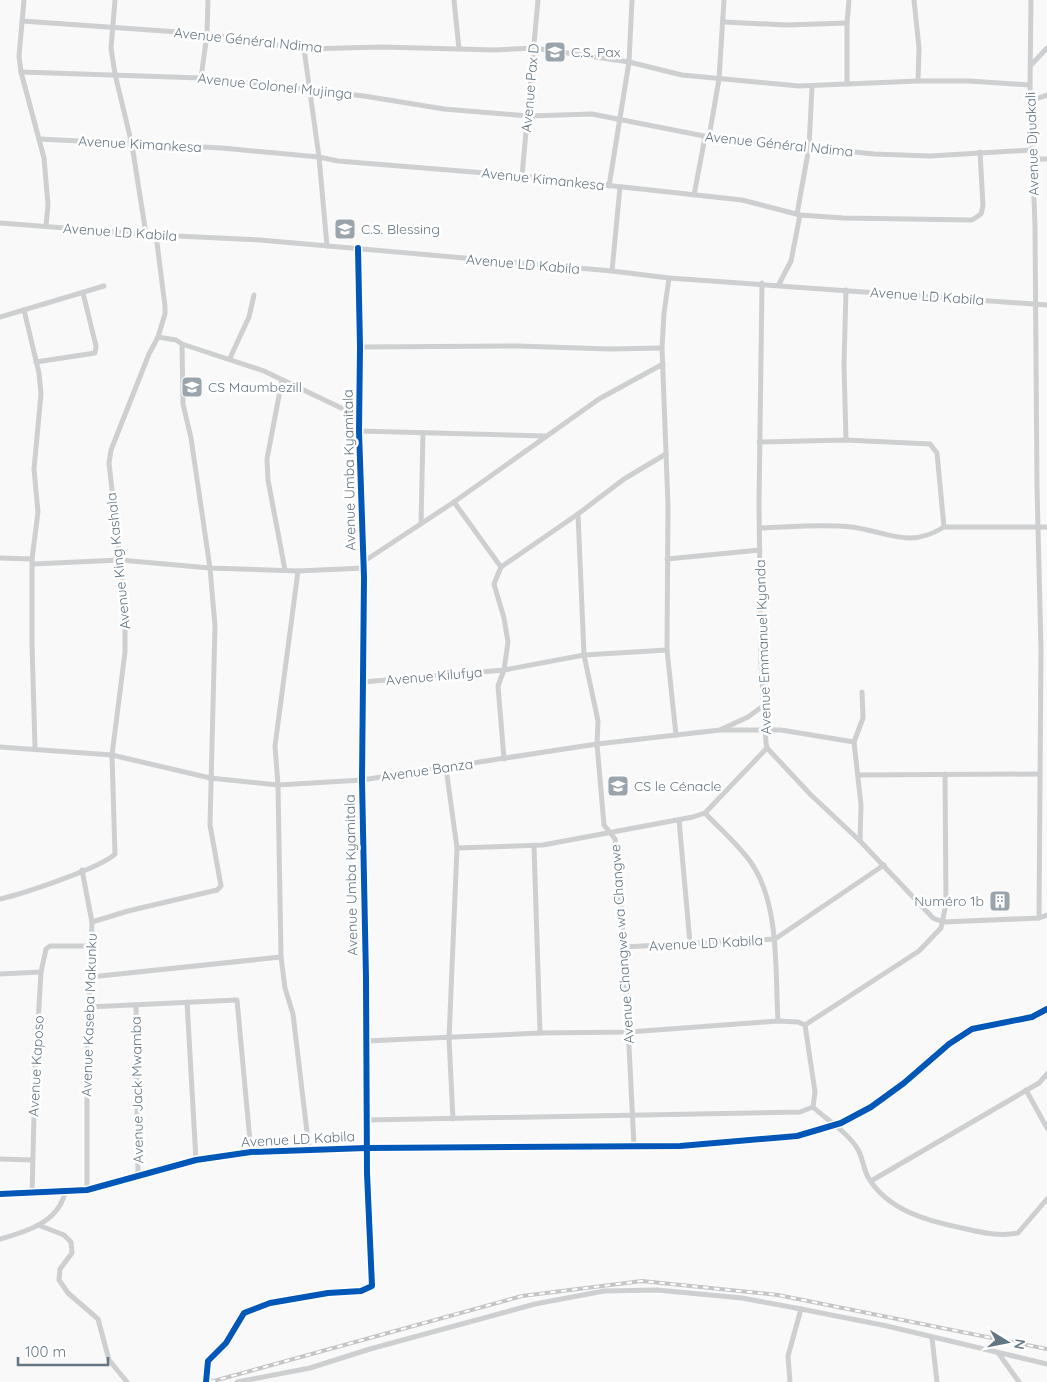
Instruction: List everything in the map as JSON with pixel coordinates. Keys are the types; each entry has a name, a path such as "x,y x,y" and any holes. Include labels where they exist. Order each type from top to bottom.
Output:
{"street":[{"path":"24,0 19,56 21,72 39,139 47,178 46,226"},
{"path":"115,0 111,48 115,74 132,145 146,234"},
{"path":"201,78 207,34 208,0"},
{"path":"454,0 459,49"},
{"name":"Avenue Pax D","path":"522,176 538,0"},
{"path":"609,186 629,62 632,0"},
{"path":"694,195 720,79 724,0"},
{"path":"847,84 849,0"},
{"path":"914,0 919,48 918,81"},
{"name":"Avenue Djuakali","path":"1030,0 1030,101 1036,304 1037,527 1041,649 1039,918"},
{"name":"Avenue Général Ndima","path":"22,21 207,34 304,49 382,47 534,48 629,62 682,75 812,87 918,81 968,81 1030,85"},
{"path":"724,22 786,25 847,23"},
{"path":"1031,64 1047,48"},
{"path":"304,49 308,90 319,157 327,246"},
{"name":"Avenue Colonel Mujinga","path":"21,72 201,78 308,90 444,109 528,116"},
{"path":"779,284 788,268 794,249 809,147 812,87"},
{"path":"1030,101 1047,95"},
{"name":"Avenue Général Ndima","path":"528,116 592,114 707,137 874,154 930,156 1031,150"},
{"name":"Avenue Kimankesa","path":"39,139 222,148 319,157 338,161 522,176 742,200 799,215 843,218 972,220 981,214 983,206 980,152"},
{"path":"1032,159 1047,159"},
{"path":"612,271 620,187"},
{"name":"Avenue LD Kabila","path":"0,223 358,248 669,278 779,284 1047,305"},
{"name":"Avenue King Kashala","path":"82,870 107,860 115,854 112,755 125,652 125,606 110,480 111,450 158,336 165,314 156,235"},
{"name":"Avenue Umba Kyamitala","path":"206,1382 208,1361 226,1343 244,1312 270,1303 328,1293 361,1291 372,1286 366,1148 362,780 363,565 359,431 358,248"},
{"path":"669,278 662,348 666,454 667,650 676,735"},
{"name":"Avenue Emmanuel Kyanda","path":"762,283 759,442 762,706 768,748 811,795 884,865 933,918 943,922"},
{"path":"0,317 104,286"},
{"path":"846,290 844,365 846,440"},
{"path":"36,362 95,353 96,346 83,293"},
{"path":"230,358 249,317 254,295"},
{"path":"24,310 41,394 34,469 38,512 33,562 32,642 35,748"},
{"path":"158,336 168,337 182,344 230,358 282,380 360,418"},
{"path":"92,922 220,888 210,825 215,626 210,568 192,438 183,404 182,344"},
{"path":"360,347 518,346 610,349 662,348"},
{"path":"0,558 33,562 120,560 210,568 298,571 363,565 605,396 663,364"},
{"path":"282,380 267,459 273,513 284,570"},
{"path":"359,431 546,436"},
{"path":"421,524 423,433"},
{"path":"759,442 846,440 924,444 934,447 937,453 944,527"},
{"path":"504,759 498,686 504,670 508,642 504,618 494,584 500,567 578,514 624,479 666,454"},
{"path":"454,502 500,567"},
{"name":"Avenue Changwe wa Changwe","path":"578,514 584,655 598,721 597,744 604,825 615,838 616,847 624,947 633,1116"},
{"path":"760,528 852,527 908,539 930,536 944,527 1047,527"},
{"path":"667,559 760,550"},
{"path":"298,571 275,739 278,785 281,957 293,1014 309,1149"},
{"name":"Avenue Kilufya","path":"363,682 504,670 584,655 667,650"},
{"path":"860,841 861,804 854,742 863,718 862,692"},
{"path":"720,730 748,717 762,706"},
{"name":"Avenue Banza","path":"0,747 112,755 210,778 278,785 362,780 597,744 720,730 797,731 828,739 854,742"},
{"path":"457,848 534,846 608,831 679,820 705,813 768,748"},
{"path":"446,768 457,848 449,1039 452,1119"},
{"path":"805,1025 919,951 936,935 943,922 946,904 945,774"},
{"path":"858,775 1040,774"},
{"path":"705,813 751,862 765,892 775,939 778,1021"},
{"path":"679,820 690,943"},
{"path":"534,846 540,1033"},
{"name":"Avenue LD Kabila","path":"624,947 775,939 884,865"},
{"path":"0,899 82,870"},
{"name":"Avenue Kaseba Makunku","path":"82,870 92,922 88,1007 87,1190"},
{"path":"943,922 1039,918 1047,915"},
{"name":"Avenue Kaposo","path":"32,1194 41,972 47,947 92,946"},
{"path":"90,977 281,957"},
{"path":"0,974 41,972"},
{"path":"88,1007 234,999 238,1002 250,1152"},
{"path":"187,1002 196,1160"},
{"name":"Avenue Jack Mwamba","path":"136,1005 138,1176"},
{"name":"Avenue LD Kabila","path":"0,1194 87,1190 196,1160 250,1152 366,1148 680,1146 797,1136 852,1118 871,1108 904,1083 949,1044 972,1029 1032,1017 1047,1009"},
{"path":"366,1041 449,1039 540,1033 629,1032 778,1021 798,1022 805,1025"},
{"path":"805,1025 815,1092 813,1107 858,1148 871,1181 906,1212 942,1224 1001,1235 1018,1233 1047,1199"},
{"path":"871,1181 1039,1083 1047,1074"},
{"path":"1026,1090 1047,1128"},
{"name":"Avenue LD Kabila","path":"367,1120 800,1112 813,1107"},
{"path":"633,1116 634,1146"},
{"path":"0,1159 32,1160"},
{"path":"0,1239 18,1234 38,1225 56,1212 66,1192"},
{"path":"38,1225 64,1235 71,1242 72,1253 60,1268 60,1280 68,1293 98,1319 109,1360 127,1382"},
{"path":"237,1382 310,1368 370,1349 534,1304 604,1291 693,1292 742,1298 887,1326 1047,1364"},
{"path":"790,1382 790,1346 801,1309"},
{"path":"932,1338 937,1382"},
{"path":"999,1354 1019,1382"}],"railway":[{"path":"210,1382 522,1296 642,1281 778,1295 1047,1349"}],"cycle path":[{"path":"206,1382 208,1361 226,1343 244,1313 270,1303 328,1293 361,1291 372,1286 367,1173 362,780 364,577 359,431 358,248"},
{"path":"0,1194 87,1190 196,1160 251,1152 366,1148 680,1146 797,1136 841,1123 871,1107 904,1083 949,1044 972,1029 1032,1017 1047,1009"}],"place":[{"name":"C.S. Pax","path":"555,52"},
{"name":"C.S. Blessing","path":"345,229"},
{"name":"CS Maumbezill","path":"192,387"},
{"name":"CS le Cénacle","path":"618,786"},
{"name":"Numéro 1b","path":"1000,901"}]}
